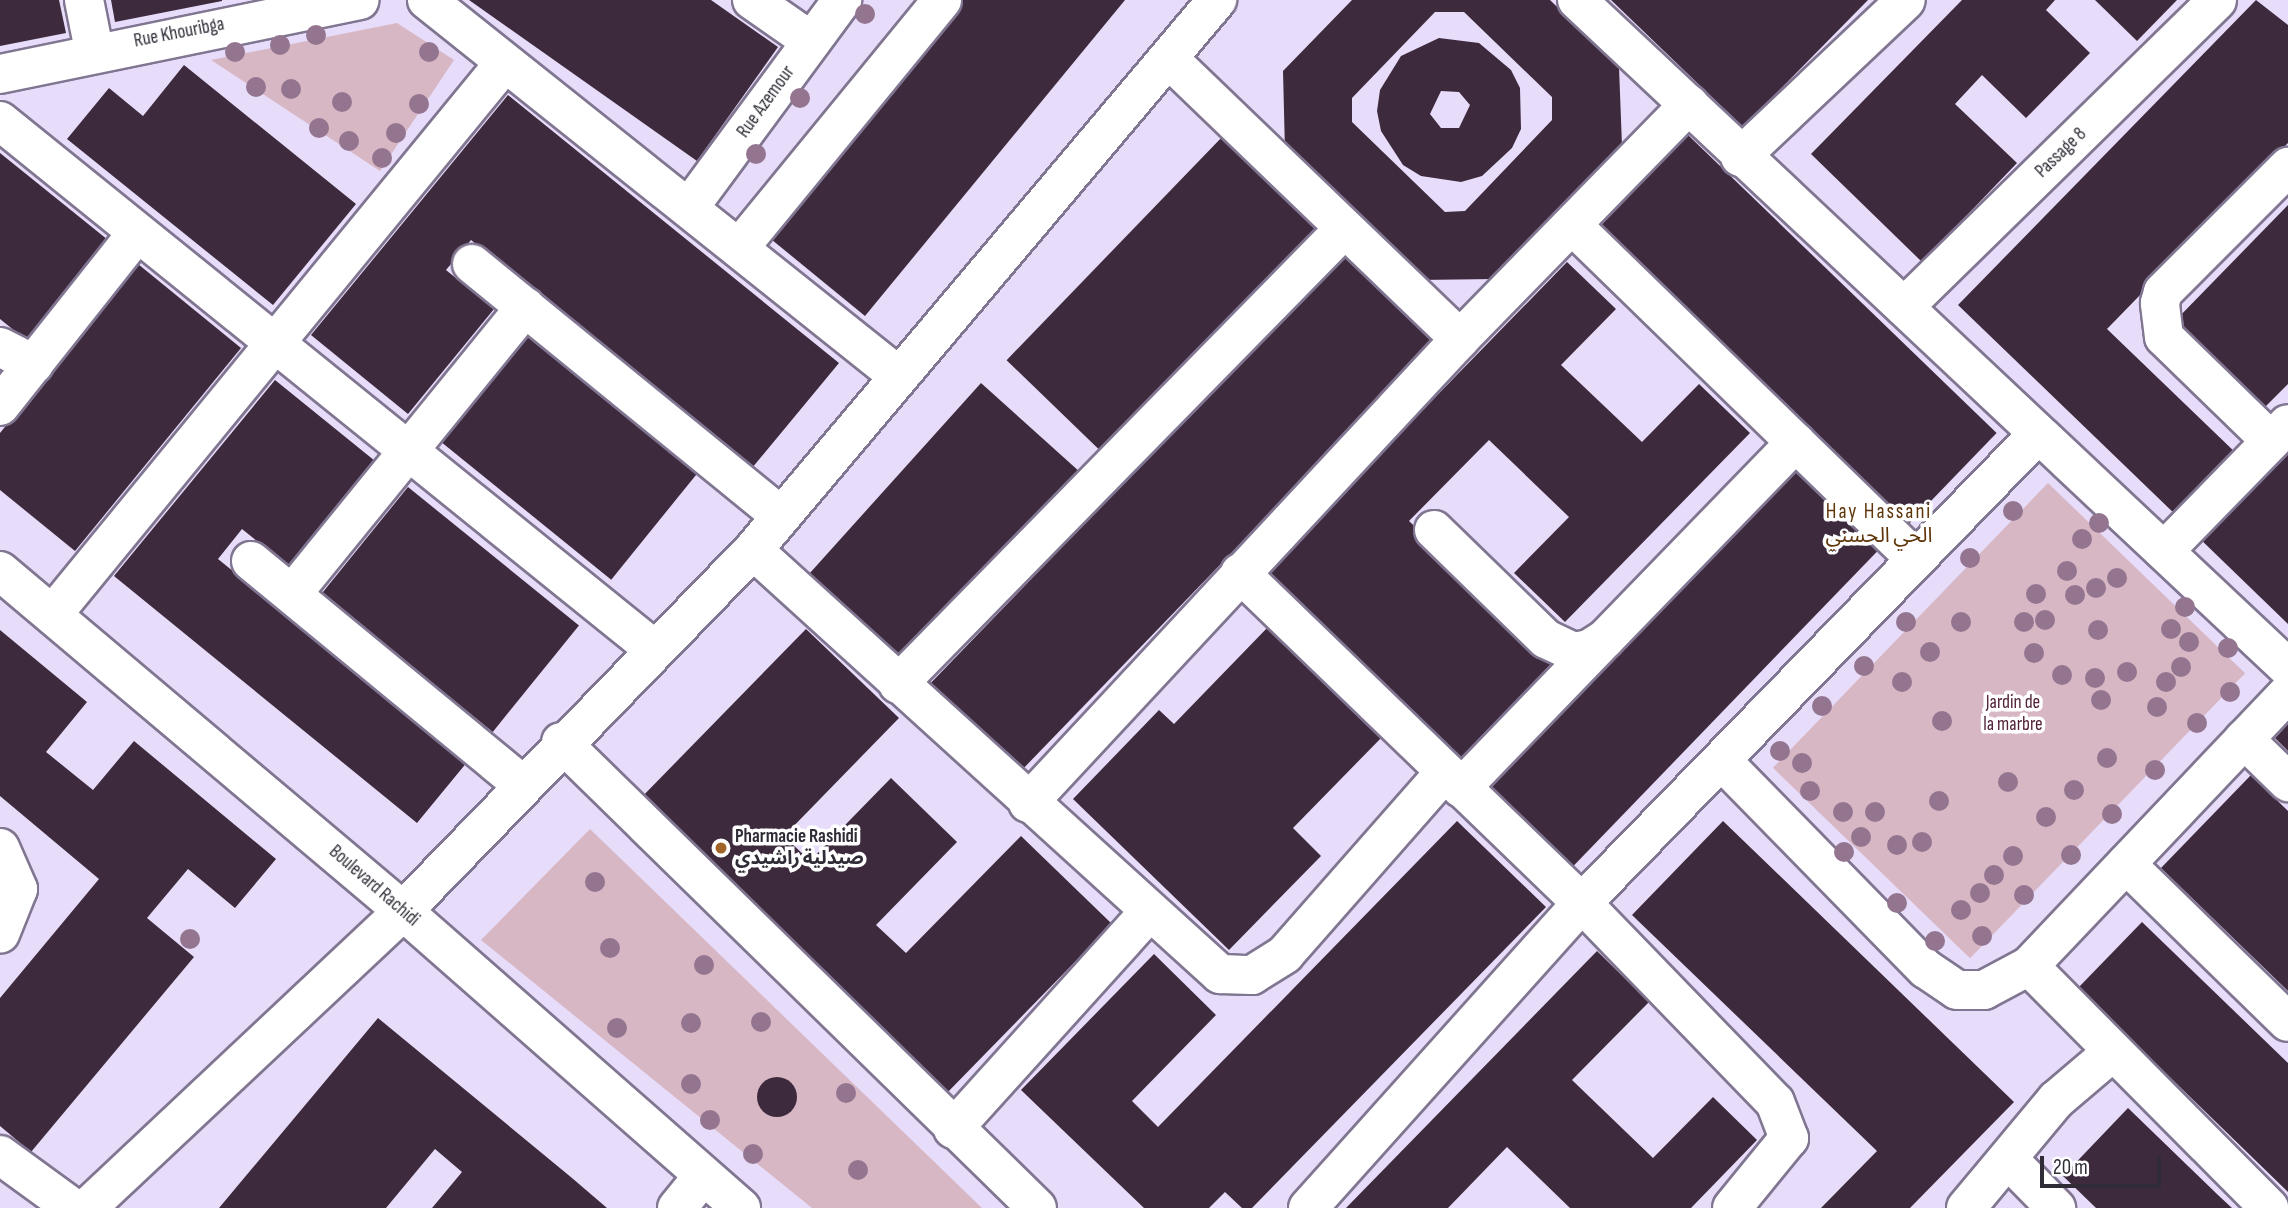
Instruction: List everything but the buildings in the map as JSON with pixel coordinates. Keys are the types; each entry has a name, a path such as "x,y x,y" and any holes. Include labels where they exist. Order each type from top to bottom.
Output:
{"street":[{"path":"85,0 94,50"},
{"name":"Rue Khouribga","path":"0,74 273,7 359,0"},
{"path":"427,0 502,66 691,205 896,374"},
{"path":"752,0 811,41"},
{"name":"Rue Azemour","path":"691,205 842,0"},
{"path":"740,247 942,0"},
{"path":"87,1208 403,911 561,742 753,550 896,374 1217,0"},
{"path":"1577,0 1689,104 1740,157 1905,307 2288,668"},
{"path":"1740,157 1906,0"},
{"name":"Passage 8","path":"1905,307 2217,0"},
{"path":"1169,59 1460,339"},
{"path":"53,614 275,339 502,66"},
{"path":"1028,803 1460,339 1689,104"},
{"path":"0,121 137,233 275,339 654,650"},
{"path":"2164,551 2280,432 2164,337 2160,303 2163,292 2288,167"},
{"path":"1572,225 1915,559"},
{"path":"898,684 1344,229"},
{"path":"0,406 137,233"},
{"path":"472,264 781,516"},
{"path":"292,594 525,307"},
{"path":"0,347 34,364"},
{"path":"1308,1208 1582,903 1723,762 1915,559 2038,434"},
{"path":"753,550 1028,803 1220,974 1268,968 1452,780 1605,639 1796,442"},
{"path":"1434,530 1558,649 1574,652 1605,639"},
{"path":"251,561 522,784"},
{"name":"Boulevard Rachidi","path":"0,571 403,911 741,1208"},
{"path":"1240,573 1582,903 1786,1121 1782,1154 1732,1208"},
{"path":"1723,762 1926,969 1957,990 1984,990 2029,966 2288,693"},
{"path":"2244,739 2288,782"},
{"path":"561,742 953,1129 1037,1208"},
{"path":"0,848 18,889 0,933"},
{"path":"2126,864 2288,1022"},
{"path":"953,1129 1149,912"},
{"path":"2029,966 2110,1054 2269,1208"},
{"path":"1966,1208 2056,1100 2110,1054"},
{"path":"0,1155 73,1208"},
{"path":"2008,1159 2056,1208"},
{"path":"677,1208 702,1176"}],"green space":[{"path":"397,23 454,60 380,171 211,60"},
{"name":"Jardin de la marbre","path":"2048,483 2245,673 1970,958 1773,768"},
{"path":"590,829 982,1208 812,1208 481,940"}],"place":[{"name":"Pharmacie Rashidi صيدلية راشيدي","path":"721,848"}],"district":[{"name":"Hay Hassani الحي الحسني","path":"1879,524"}]}
